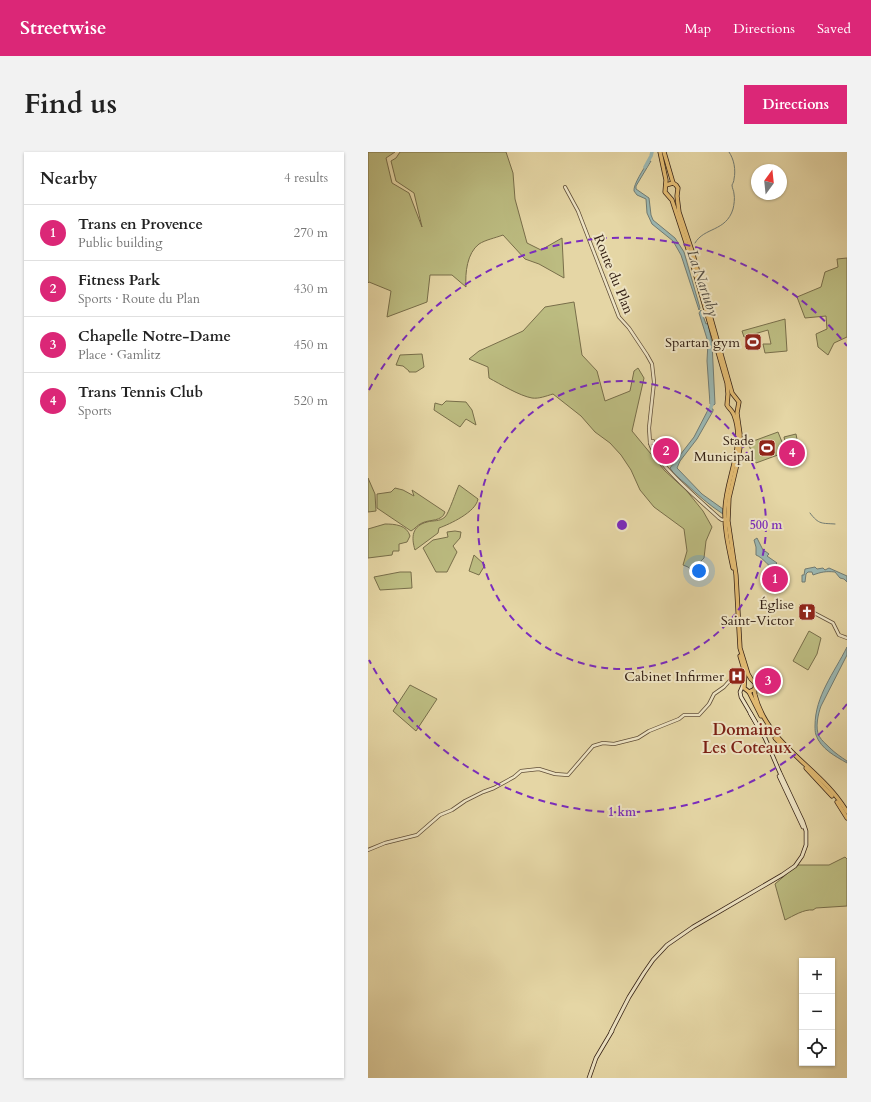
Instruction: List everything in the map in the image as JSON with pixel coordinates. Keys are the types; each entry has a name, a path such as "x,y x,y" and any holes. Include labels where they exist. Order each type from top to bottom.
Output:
{"main road":[{"path":"660,152 673,183 678,186 677,194 679,212 692,251 732,393 739,402 737,408 740,446 726,516 736,575 739,641 747,672 751,679 756,683 755,695 763,715 774,733 830,790 847,812"},
{"path":"664,152 666,185 664,190 673,203 689,252 727,382 728,399 726,405 731,409 735,421 737,446 726,516 735,584 737,641 745,673 744,688 748,691 774,737 832,796 841,807 847,818"},
{"path":"666,185 673,183"},
{"path":"669,196 677,194"},
{"path":"728,399 731,397 735,398"},
{"path":"731,409 737,408"},
{"path":"588,1078 592,1067 636,986 653,960 667,945 680,935 792,869 802,856 807,838 803,822 762,732 755,723 750,711 741,697 740,692 744,683 751,679"},
{"path":"741,697 743,692 755,689"}],"street":[{"name":"Route du Plan","path":"565,187 578,211 619,317 629,328 652,364 654,382 649,436 653,450 680,482 717,517 726,516"},
{"path":"801,606 830,621 836,626 839,635 847,638"},
{"path":"368,850 385,843 417,835 440,815 452,810 465,801 483,792 494,788 514,777 521,771 539,769 555,774 568,775 593,746 603,743 617,743 638,738 650,731 679,719 684,715 700,714 714,694 724,687 732,678"}],"green space":[{"path":"368,152 395,152 386,158 392,183 409,193 422,227 414,193 396,181 391,161 396,158 400,152 506,152 513,173 515,199 527,243 541,250 562,238 564,278 539,264 525,259 503,235 484,241 475,248 469,258 466,287 452,275 430,275 427,302 387,317 391,291 369,282 368,283"},
{"path":"847,258 847,337 834,343 828,355 818,347 816,334 827,329 826,316 805,318 797,297 821,287 825,272 838,267 837,259"},
{"path":"574,302 582,355 597,371 605,401 630,391 634,371 638,368 644,378 632,431 665,471 686,490 703,511 712,527 706,541 704,558 701,561 696,574 688,567 683,565 687,551 684,529 654,507 640,490 631,470 621,455 610,443 595,432 581,416 553,394 535,398 527,397 510,390 489,378 488,367 469,359 479,351 523,331 545,307"},
{"path":"785,319 787,351 765,353 763,344 771,344 768,330 744,337 742,331"},
{"path":"422,354 424,367 416,372 409,372 403,366 396,365 400,355"},
{"path":"446,401 466,402 472,410 476,425 466,419 460,427 434,410 435,403 442,405"},
{"name":"Stade Municipal","path":"778,432 786,452 756,463 748,443"},
{"path":"796,434 798,445 794,447 797,461 790,462 784,437"},
{"path":"368,478 375,494 376,511 368,512"},
{"path":"459,485 478,499 476,504 462,517 439,528 438,533 415,550 413,536 418,526 430,521 443,519 445,517"},
{"path":"395,488 403,490 414,496 412,490 445,512 439,519 420,524 411,531 377,508 377,494 391,492"},
{"path":"385,524 403,527 410,536 407,542 399,544 399,551 393,551 392,555 368,558 368,529"},
{"path":"447,532 461,532 460,538 453,546 457,552 447,572 436,572 423,548 433,540 448,537"},
{"path":"474,555 485,565 479,575 469,571"},
{"path":"400,572 411,572 412,588 380,590 374,577"},
{"path":"809,631 821,638 817,654 808,670 793,661"},
{"path":"410,685 437,699 416,731 393,711"},
{"path":"845,857 847,859 847,906 816,908 802,912 785,920 775,884 797,865 829,865"}],"water":[{"path":"651,161 636,186 636,189 649,198 653,220 675,238 684,252 700,308 699,310 681,255 673,241 652,224 647,213 646,199 637,195 634,191 639,176 648,162"},
{"path":"701,310 706,324 708,323 712,343 714,405 710,404 707,361 708,342 699,313"},
{"path":"709,408 713,409 713,411 697,439 680,461 677,468 702,494 723,509 723,514 677,477 670,468 694,437"},
{"path":"757,538 764,552 765,551 769,554 767,556 777,563 775,565 780,567 778,572 762,558 756,555 754,540"},
{"path":"815,567 817,569 823,568 825,570 829,568 847,576 847,582 840,578 835,572 821,572 813,575 812,572 808,572 806,574 805,582 802,582 802,575 804,575 805,569"},
{"path":"847,647 847,655 821,706 817,725 818,733 821,739 834,752 847,761 847,763 829,752 821,744 815,732 815,726 818,705 826,685"}],"waterway":[{"name":"La Nartuby","path":"645,167 652,152"},
{"path":"695,243 704,234 725,222 733,209 734,193 732,185 735,176 735,168 729,152"},
{"name":"La Nartuby","path":"709,413 712,399"},
{"path":"810,513 821,523 835,524"}],"place":[{"name":"Spartan gym","path":"753,342"},
{"name":"Stade Municipal","path":"767,448"},
{"name":"Fitness Park","path":"666,451"},
{"name":"Trans Tennis Club","path":"792,453"},
{"name":"Trans en Provence","path":"775,579"},
{"name":"Église Saint-Victor","path":"807,612"},
{"name":"Cabinet Infirmer","path":"737,676"},
{"name":"Chapelle Notre-Dame","path":"768,681"}],"district":[{"name":"Domaine Les Coteaux","path":"747,738"}]}
